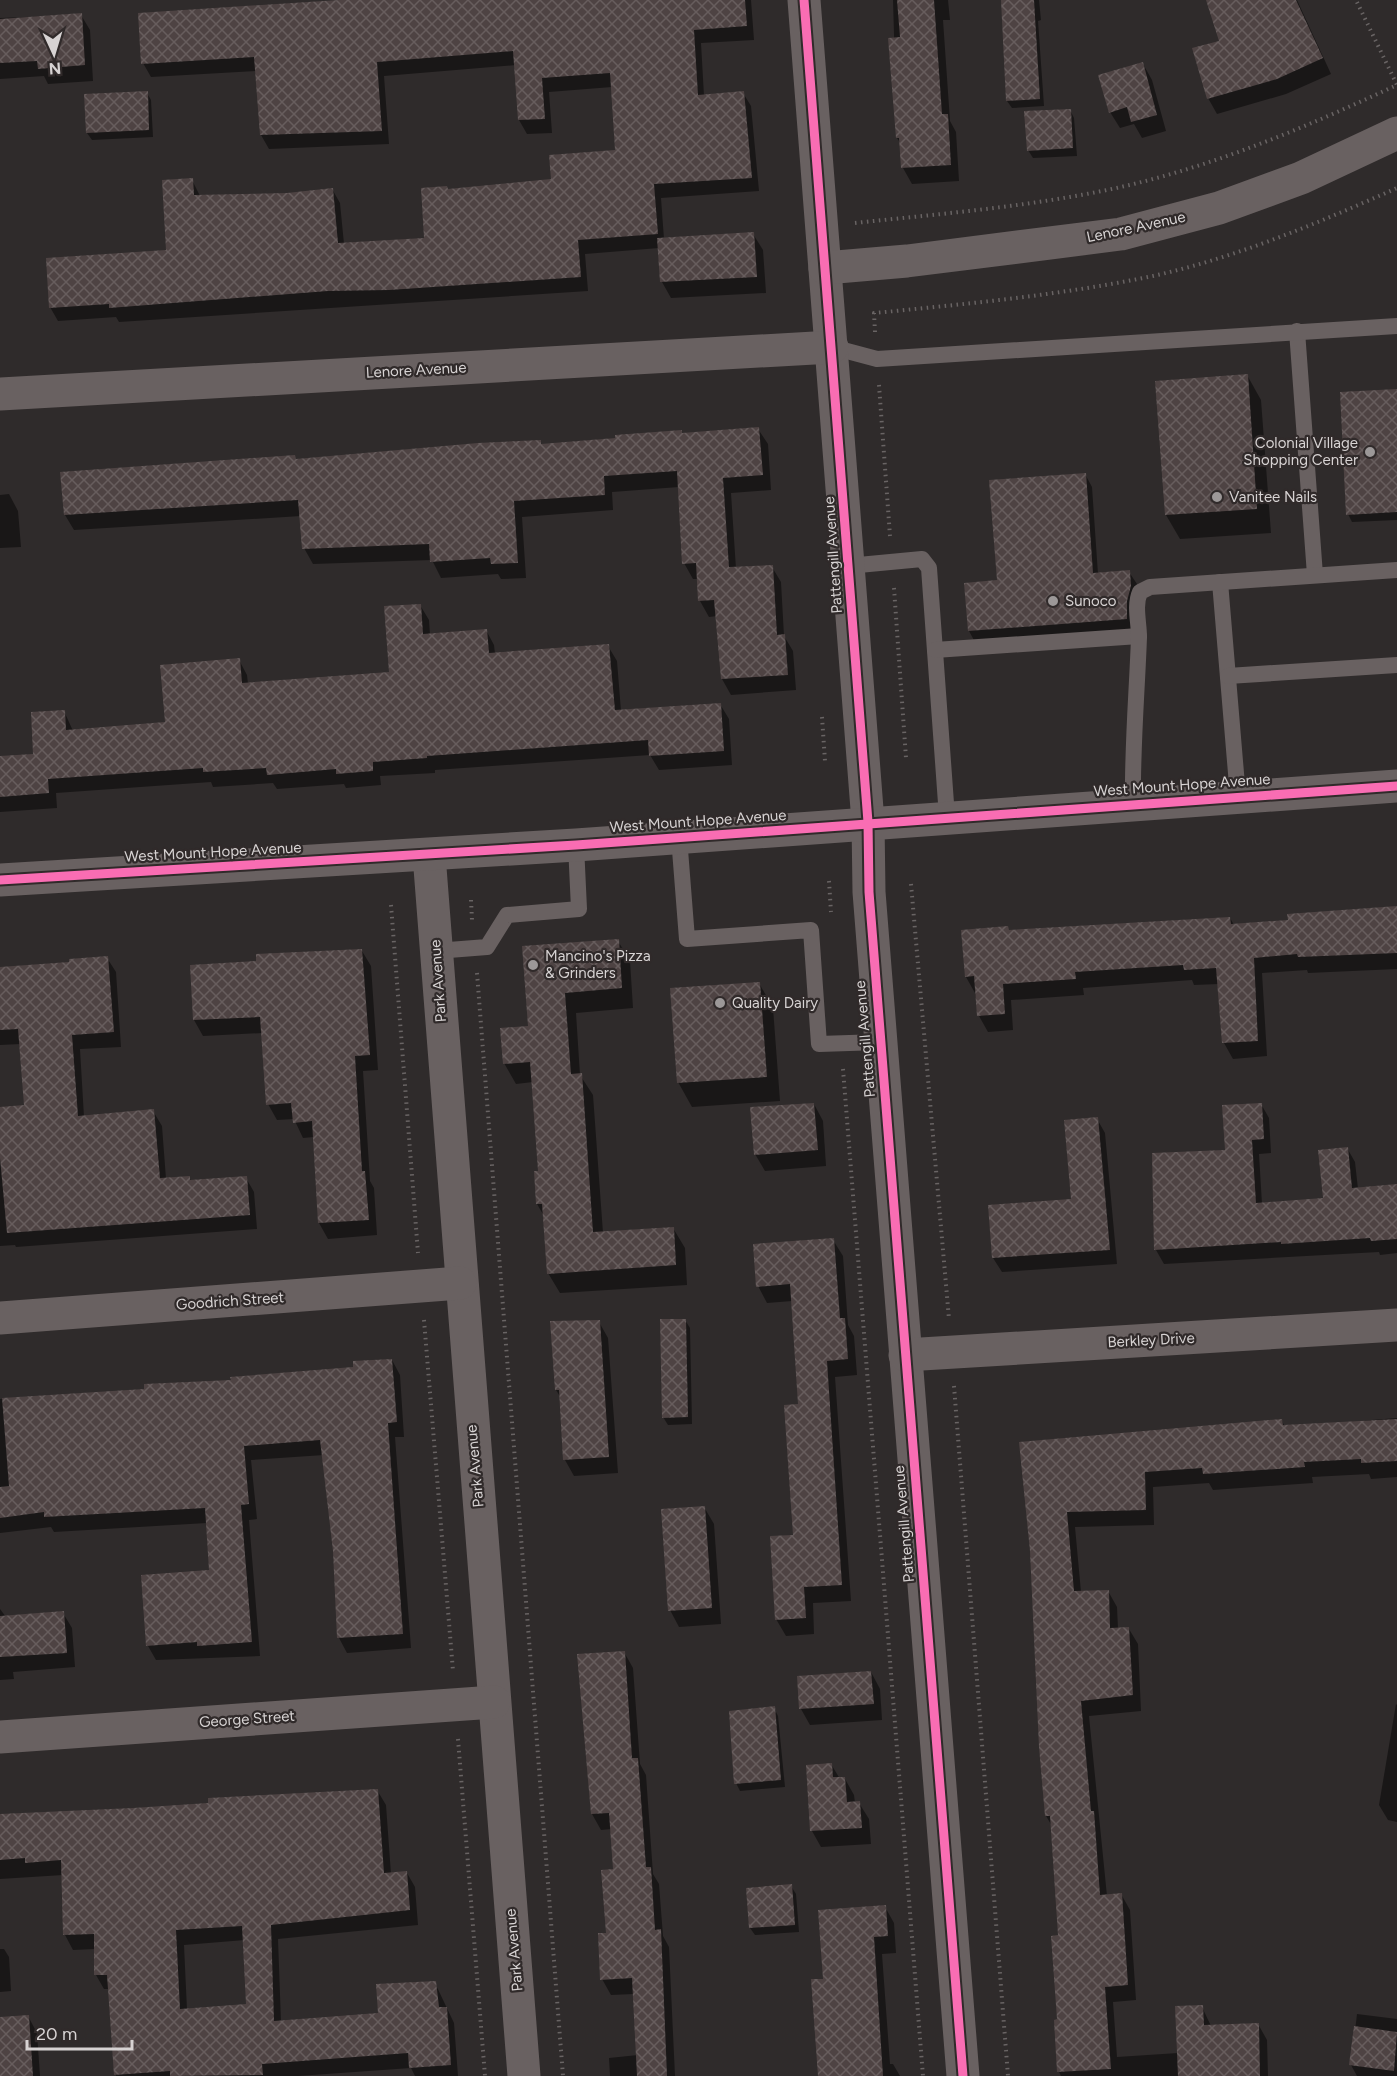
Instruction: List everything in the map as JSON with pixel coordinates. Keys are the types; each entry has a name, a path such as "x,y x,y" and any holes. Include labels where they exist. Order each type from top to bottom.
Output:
{"street":[{"name":"Pattengill Avenue","path":"804,0 868,822 868,878 880,1042 963,2076"},
{"name":"Lenore Avenue","path":"825,268 907,261 1121,234 1220,208 1301,178 1397,133"},
{"name":"Lenore Avenue","path":"0,394 832,347"},
{"name":"West Mount Hope Avenue","path":"0,880 429,855 1397,786"},
{"name":"Park Avenue","path":"429,855 460,1283 524,2076"},
{"name":"Goodrich Street","path":"0,1318 460,1283"},
{"name":"Berkley Drive","path":"905,1355 1397,1325"},
{"name":"George Street","path":"0,1737 494,1702"}],"lane":[{"path":"832,347 877,359 1397,326"},
{"path":"1297,331 1315,575"},
{"path":"848,566 922,559 929,568 948,817"},
{"path":"1133,804 1132,743 1139,636 1137,600 1140,592 1150,587 1397,570"},
{"path":"1220,582 1238,797"},
{"path":"935,650 1139,636"},
{"path":"1228,675 1397,665"},
{"path":"679,837 687,939 811,930 819,1044 880,1042"},
{"path":"436,951 487,947 507,915 579,909 576,845"}],"path":[{"path":"852,211 853,223 1012,206 1109,190 1208,162 1304,128 1397,85 1356,0"},
{"path":"906,758 874,313 1001,300 1154,275 1287,237 1397,188"},
{"path":"822,714 825,761"},
{"path":"829,880 831,915"},
{"path":"911,884 951,1352 1008,2076"},
{"path":"471,900 563,2076"},
{"path":"391,905 485,2076"},
{"path":"841,1043 923,2076"}],"building":[{"path":"339,0 745,0 747,26 694,30 698,95 744,91 752,178 654,184 658,234 578,240 581,277 389,290 328,291 109,308 109,304 49,308 46,258 166,250 162,180 193,178 194,195 287,193 333,188 338,243 424,238 421,188 447,186 448,189 551,179 549,155 615,150 610,73 542,78 545,119 518,120 513,51 377,62 382,131 260,135 254,57 141,64 138,13"},
{"path":"897,0 934,0 942,114 948,114 951,165 901,168 899,138 896,138 888,38 900,37"},
{"path":"1001,0 1034,0 1040,99 1006,101"},
{"path":"1206,0 1296,0 1323,58 1277,79 1207,99 1192,48 1219,41"},
{"path":"82,13 85,65 38,69 37,61 0,63 0,19"},
{"path":"1143,62 1157,115 1131,122 1127,107 1109,113 1098,75"},
{"path":"148,91 149,130 86,133 84,94"},
{"path":"1071,109 1073,148 1027,151 1024,111"},
{"path":"754,232 757,277 660,282 657,238"},
{"path":"1248,374 1257,509 1165,515 1155,381"},
{"name":"Colonial Village Shopping Center","path":"1397,389 1397,512 1346,515 1340,392"},
{"path":"759,427 763,475 723,478 729,567 773,565 777,635 785,634 788,675 721,679 714,600 698,601 696,563 682,564 677,471 604,476 605,495 514,501 518,563 491,564 490,558 430,562 429,544 302,549 298,500 64,515 60,472 295,455 296,459 478,443 541,440 541,444 615,438 615,435"},
{"path":"1086,473 1093,573 1130,570 1131,586 1127,601 1127,619 968,631 964,583 997,580 989,480"},
{"path":"421,604 423,634 487,629 489,653 609,644 615,710 721,703 724,751 649,756 648,740 427,756 427,758 373,762 373,771 336,774 336,769 267,775 266,768 203,772 203,768 48,779 49,793 0,797 0,756 33,754 31,712 65,710 66,730 165,722 160,665 240,658 242,683 389,672 384,606"},
{"path":"1397,906 1397,953 1298,957 1297,954 1254,958 1258,1041 1222,1043 1216,968 1184,970 1183,965 1075,972 1076,979 1003,984 1005,1014 977,1016 974,976 965,977 961,930 1008,926 1009,930 1230,917 1231,924 1288,920 1287,914"},
{"path":"619,939 622,988 565,993 571,1074 582,1073 593,1232 674,1227 676,1265 547,1274 542,1204 536,1204 534,1171 538,1171 530,1062 503,1064 500,1028 528,1026 522,946"},
{"path":"362,949 370,1055 355,1056 362,1171 365,1171 369,1220 318,1223 312,1121 293,1123 291,1103 266,1105 260,1017 193,1020 190,965 256,961 256,954"},
{"path":"108,956 114,1032 72,1035 78,1116 154,1109 160,1178 190,1176 190,1180 247,1176 250,1215 7,1233 0,1158 0,1107 24,1105 18,1029 0,1030 0,967 69,962 69,959"},
{"path":"760,982 767,1077 677,1083 670,988"},
{"path":"814,1103 818,1150 754,1155 750,1107"},
{"path":"1262,1103 1264,1139 1252,1140 1256,1203 1323,1198 1318,1150 1348,1147 1352,1188 1397,1184 1397,1239 1371,1241 1370,1238 1281,1244 1281,1242 1154,1250 1152,1153 1225,1150 1222,1105"},
{"path":"1098,1117 1110,1250 992,1258 988,1205 1071,1199 1064,1120"},
{"path":"834,1238 840,1318 845,1318 848,1359 827,1361 842,1585 804,1587 806,1618 775,1620 770,1536 793,1535 784,1405 798,1404 790,1284 756,1287 753,1244"},
{"path":"660,1319 686,1319 688,1417 662,1418"},
{"path":"600,1320 609,1457 563,1460 559,1390 555,1390 550,1321"},
{"path":"392,1359 397,1422 388,1423 403,1634 337,1638 333,1551 320,1440 244,1446 249,1504 241,1505 252,1642 197,1646 197,1642 146,1646 141,1575 209,1570 205,1508 44,1517 44,1512 0,1518 0,1487 9,1486 2,1398 144,1389 144,1384 231,1380 230,1377 353,1367 353,1361"},
{"path":"1282,1419 1283,1425 1397,1419 1397,1461 1361,1463 1361,1459 1304,1462 1305,1467 1203,1474 1202,1468 1145,1472 1146,1510 1067,1512 1074,1591 1109,1590 1110,1628 1129,1627 1133,1695 1081,1701 1091,1811 1094,1811 1100,1895 1122,1893 1128,1985 1105,1987 1111,2069 1057,2072 1054,2020 1057,2019 1051,1936 1058,1935 1050,1816 1045,1816 1039,1747 1030,1551 1019,1442"},
{"path":"705,1506 712,1608 668,1611 661,1509"},
{"path":"64,1611 67,1653 0,1657 0,1616"},
{"path":"625,1651 632,1758 638,1758 646,1867 651,1867 655,1930 661,1929 667,2076 637,2076 632,1978 600,1980 598,1933 606,1933 601,1870 613,1869 609,1813 591,1814 577,1654"},
{"path":"871,1671 874,1704 799,1709 797,1676"},
{"path":"775,1706 781,1780 734,1784 729,1711"},
{"path":"832,1763 833,1777 845,1777 847,1802 860,1801 862,1828 810,1831 806,1765"},
{"path":"378,1789 384,1873 407,1871 410,1910 271,1925 274,2021 378,2013 376,1984 436,1981 439,2007 447,2007 451,2065 409,2068 408,2053 262,2064 263,2075 170,2076 170,2071 114,2075 107,1975 94,1975 94,1934 63,1935 61,1860 25,1863 25,1858 0,1860 0,1814 208,1803 208,1798","holes":["242,1926 246,2004 180,2009 176,1930"]},
{"path":"792,1884 795,1925 749,1928 746,1888"},
{"path":"886,1905 888,1936 874,1937 883,2076 818,2076 811,1979 823,1979 818,1910"},
{"path":"1203,2005 1204,2025 1259,2023 1260,2076 1178,2076 1175,2006"},
{"path":"29,2015 33,2076 0,2076 0,2017"},
{"path":"1354,2026 1397,2032 1394,2071 1349,2065"}],"cycle path":[{"path":"804,0 868,822 869,892 963,2076"},
{"path":"0,880 576,845 1397,786"}],"place":[{"name":"Colonial Village Shopping Center","path":"1370,452"},
{"name":"Vanitee Nails","path":"1217,497"},
{"name":"Sunoco","path":"1053,601"},
{"name":"Mancino's Pizza & Grinders","path":"533,965"},
{"name":"Quality Dairy","path":"720,1003"}]}
